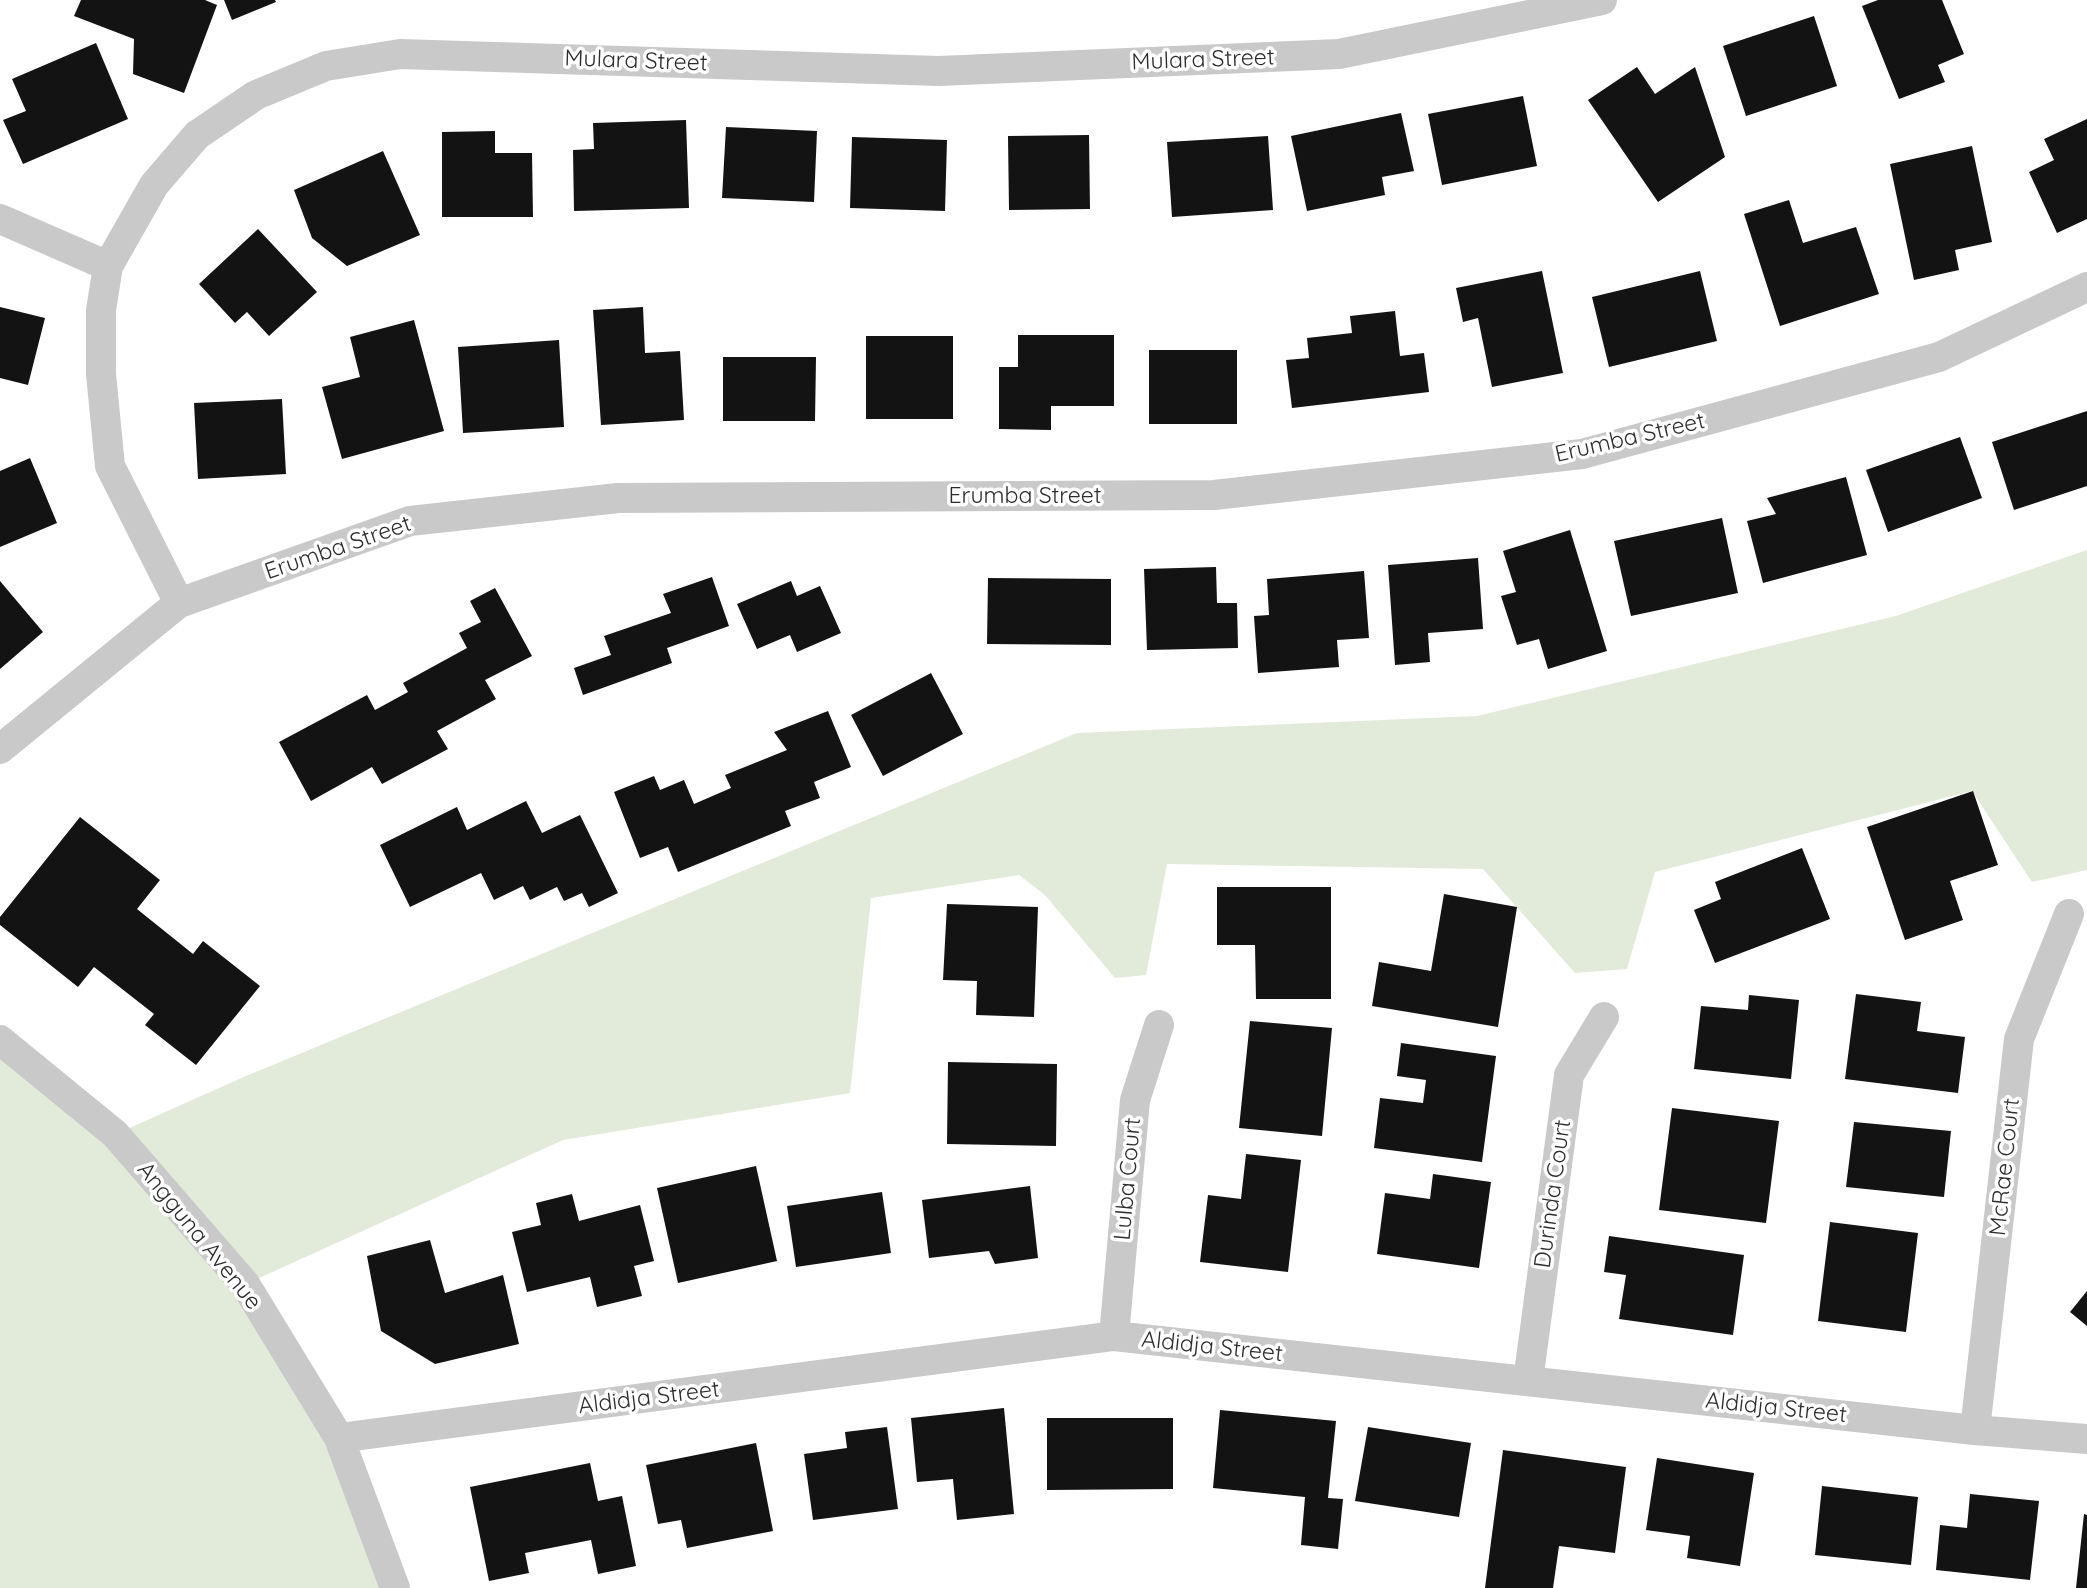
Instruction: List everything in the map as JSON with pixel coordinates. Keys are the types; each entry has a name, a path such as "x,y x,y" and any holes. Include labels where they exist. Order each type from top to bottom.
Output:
{"street":[{"name":"Mulara Street","path":"179,603 110,466 101,374 101,310 108,266 153,185 197,135 256,95 326,66 400,54 939,71 1339,54 1602,0"},
{"path":"0,219 108,266"},
{"name":"Erumba Street","path":"0,749 179,603 410,521 618,498 1214,495 1582,454 1939,357 2087,287"},
{"name":"McRae Court","path":"1975,1430 2020,1039 2069,914"},
{"name":"Durinda Court","path":"1528,1381 1569,1075 1604,1017"},
{"name":"Lulba Court","path":"1114,1336 1135,1100 1158,1025"},
{"name":"Angguna Avenue","path":"0,1040 115,1134 245,1284 339,1438 395,1588"},
{"name":"Aldidja Street","path":"339,1438 1114,1336 1975,1430 2087,1439"}],"green space":[{"path":"2087,550 2087,870 2032,882 1972,791 1655,872 1627,969 1575,973 1483,869 1167,864 1146,975 1115,978 1045,895 1019,875 871,898 850,1093 563,1140 246,1284 339,1438 395,1588 0,1588 0,1040 116,1134 246,1076 1077,733 1477,716 1896,616"}],"building":[{"path":"81,0 205,0 217,5 184,93 133,74 134,39 74,16"},
{"path":"224,0 275,0 276,2 232,20"},
{"path":"1878,0 1942,0 1964,54 1938,65 1945,82 1899,99 1862,6"},
{"path":"1814,16 1837,86 1746,116 1723,46"},
{"path":"96,43 128,119 23,164 3,120 26,111 12,79"},
{"path":"1637,67 1655,94 1695,67 1725,157 1658,202 1588,100"},
{"path":"1523,96 1537,166 1442,185 1428,114"},
{"path":"1401,113 1414,171 1382,177 1385,195 1307,211 1291,136"},
{"path":"2087,119 2087,219 2057,233 2029,172 2054,160 2044,139"},
{"path":"686,120 689,208 574,211 573,150 594,149 593,123"},
{"path":"726,127 817,131 814,202 722,198"},
{"path":"495,131 495,153 532,153 533,217 442,217 442,132"},
{"path":"1089,135 1090,209 1009,210 1008,136"},
{"path":"1268,136 1273,210 1172,217 1167,142"},
{"path":"852,137 947,140 945,211 850,208"},
{"path":"1972,146 1992,242 1955,250 1959,270 1914,280 1890,164"},
{"path":"383,151 420,235 347,266 312,238 294,190"},
{"path":"1789,200 1803,243 1856,227 1879,294 1780,326 1744,214"},
{"path":"258,229 317,292 269,336 247,312 235,323 199,284"},
{"path":"1542,271 1563,373 1492,387 1478,318 1463,322 1456,288"},
{"path":"1700,271 1717,341 1609,367 1592,297"},
{"path":"0,307 45,318 28,385 0,378"},
{"path":"643,307 645,353 680,351 684,420 601,425 593,310"},
{"path":"1395,311 1400,356 1424,353 1429,392 1292,408 1286,360 1309,358 1307,338 1352,333 1350,316"},
{"path":"414,320 444,431 342,459 322,387 360,377 350,337"},
{"path":"1018,335 1114,335 1114,406 1051,406 1051,430 999,429 999,367 1018,367"},
{"path":"866,336 953,336 953,419 866,419"},
{"path":"559,340 564,427 463,433 458,347"},
{"path":"1149,350 1237,350 1237,424 1149,424"},
{"path":"723,357 816,357 815,421 723,421"},
{"path":"282,399 286,474 198,479 194,403"},
{"path":"2087,411 2087,486 2014,510 1992,442"},
{"path":"1960,437 1982,498 1888,532 1866,470"},
{"path":"30,458 57,523 0,547 0,471"},
{"path":"1846,477 1867,555 1763,583 1747,521 1776,514 1767,498"},
{"path":"1722,518 1738,593 1631,616 1614,541"},
{"path":"1570,530 1607,651 1548,669 1539,639 1517,645 1501,596 1516,592 1503,551"},
{"path":"1478,558 1483,629 1428,633 1430,662 1395,665 1388,565"},
{"path":"1216,567 1217,603 1237,603 1238,648 1147,650 1144,569"},
{"path":"1364,571 1369,638 1337,640 1339,667 1258,673 1254,616 1269,615 1267,579"},
{"path":"712,577 729,626 667,648 672,663 583,695 574,668 611,655 604,636 671,613 663,594"},
{"path":"988,578 1111,579 1111,645 987,644"},
{"path":"0,581 43,632 0,669"},
{"path":"791,581 797,596 820,586 841,633 797,652 790,635 757,649 737,604"},
{"path":"495,588 532,656 485,680 496,699 437,731 448,749 382,784 372,767 311,801 279,742 367,695 375,710 408,692 403,683 467,648 459,633 481,622 470,601"},
{"path":"931,673 963,734 883,776 851,715"},
{"path":"828,711 851,767 814,782 820,798 785,811 791,826 678,872 668,847 640,858 614,792 654,776 660,790 684,780 694,804 731,788 725,775 787,750 774,732"},
{"path":"1973,791 1998,865 1950,881 1963,920 1905,940 1867,827"},
{"path":"526,801 542,833 580,815 618,893 589,907 582,893 564,901 557,887 530,900 523,886 494,900 481,873 410,907 380,845 457,807 467,830"},
{"path":"80,817 160,880 137,909 193,954 203,941 260,986 196,1065 145,1025 154,1014 94,967 78,987 0,925 0,917"},
{"path":"1802,848 1830,919 1715,963 1694,910 1721,899 1715,882"},
{"path":"1217,887 1331,887 1331,999 1256,999 1255,945 1217,945"},
{"path":"1444,894 1517,907 1498,1027 1372,1006 1379,962 1431,971"},
{"path":"947,904 1038,907 1034,1017 976,1015 977,981 943,980"},
{"path":"1856,994 1921,1002 1917,1031 1965,1037 1958,1093 1845,1079"},
{"path":"1749,995 1799,1000 1791,1079 1694,1069 1701,1006 1748,1010"},
{"path":"1250,1021 1332,1028 1322,1136 1239,1128"},
{"path":"1401,1043 1496,1056 1482,1162 1374,1148 1380,1098 1423,1103 1426,1080 1397,1076"},
{"path":"948,1062 1057,1064 1056,1146 947,1144"},
{"path":"1672,1108 1779,1121 1766,1223 1659,1210"},
{"path":"1854,1122 1951,1131 1944,1197 1846,1187"},
{"path":"1246,1154 1301,1160 1288,1272 1200,1262 1208,1195 1241,1199"},
{"path":"756,1166 777,1261 678,1283 657,1188"},
{"path":"1433,1174 1491,1182 1479,1268 1377,1254 1385,1193 1430,1199"},
{"path":"1030,1186 1038,1258 995,1264 989,1251 929,1258 922,1200"},
{"path":"882,1192 891,1253 796,1267 787,1206"},
{"path":"572,1194 579,1221 640,1205 654,1261 634,1266 642,1296 597,1307 590,1277 527,1292 512,1232 541,1225 536,1203"},
{"path":"1830,1222 1918,1233 1906,1332 1818,1321"},
{"path":"1609,1236 1744,1255 1733,1335 1619,1319 1626,1275 1604,1272"},
{"path":"430,1240 445,1293 503,1275 519,1344 435,1364 381,1331 367,1256"},
{"path":"2087,1291 2087,1326 2070,1312"},
{"path":"1004,1408 1014,1514 957,1520 953,1479 917,1482 911,1418"},
{"path":"1220,1410 1336,1421 1328,1498 1343,1499 1338,1549 1301,1545 1305,1497 1213,1488"},
{"path":"1047,1418 1173,1418 1173,1489 1047,1490"},
{"path":"887,1427 898,1509 813,1520 804,1454 847,1448 845,1432"},
{"path":"1368,1427 1471,1443 1459,1517 1355,1501"},
{"path":"756,1443 773,1531 687,1548 681,1520 658,1524 646,1465"},
{"path":"1503,1450 1626,1467 1615,1553 1559,1546 1553,1588 1485,1588"},
{"path":"1657,1458 1754,1473 1740,1566 1687,1558 1690,1536 1646,1530"},
{"path":"590,1463 598,1501 622,1496 636,1566 598,1574 591,1540 525,1553 529,1573 489,1581 470,1487"},
{"path":"1822,1486 1918,1497 1911,1565 1815,1555"},
{"path":"1970,1494 2039,1501 2030,1580 1936,1570 1940,1525 1967,1528"},
{"path":"2084,1514 2087,1515 2087,1588 2076,1588"}]}
